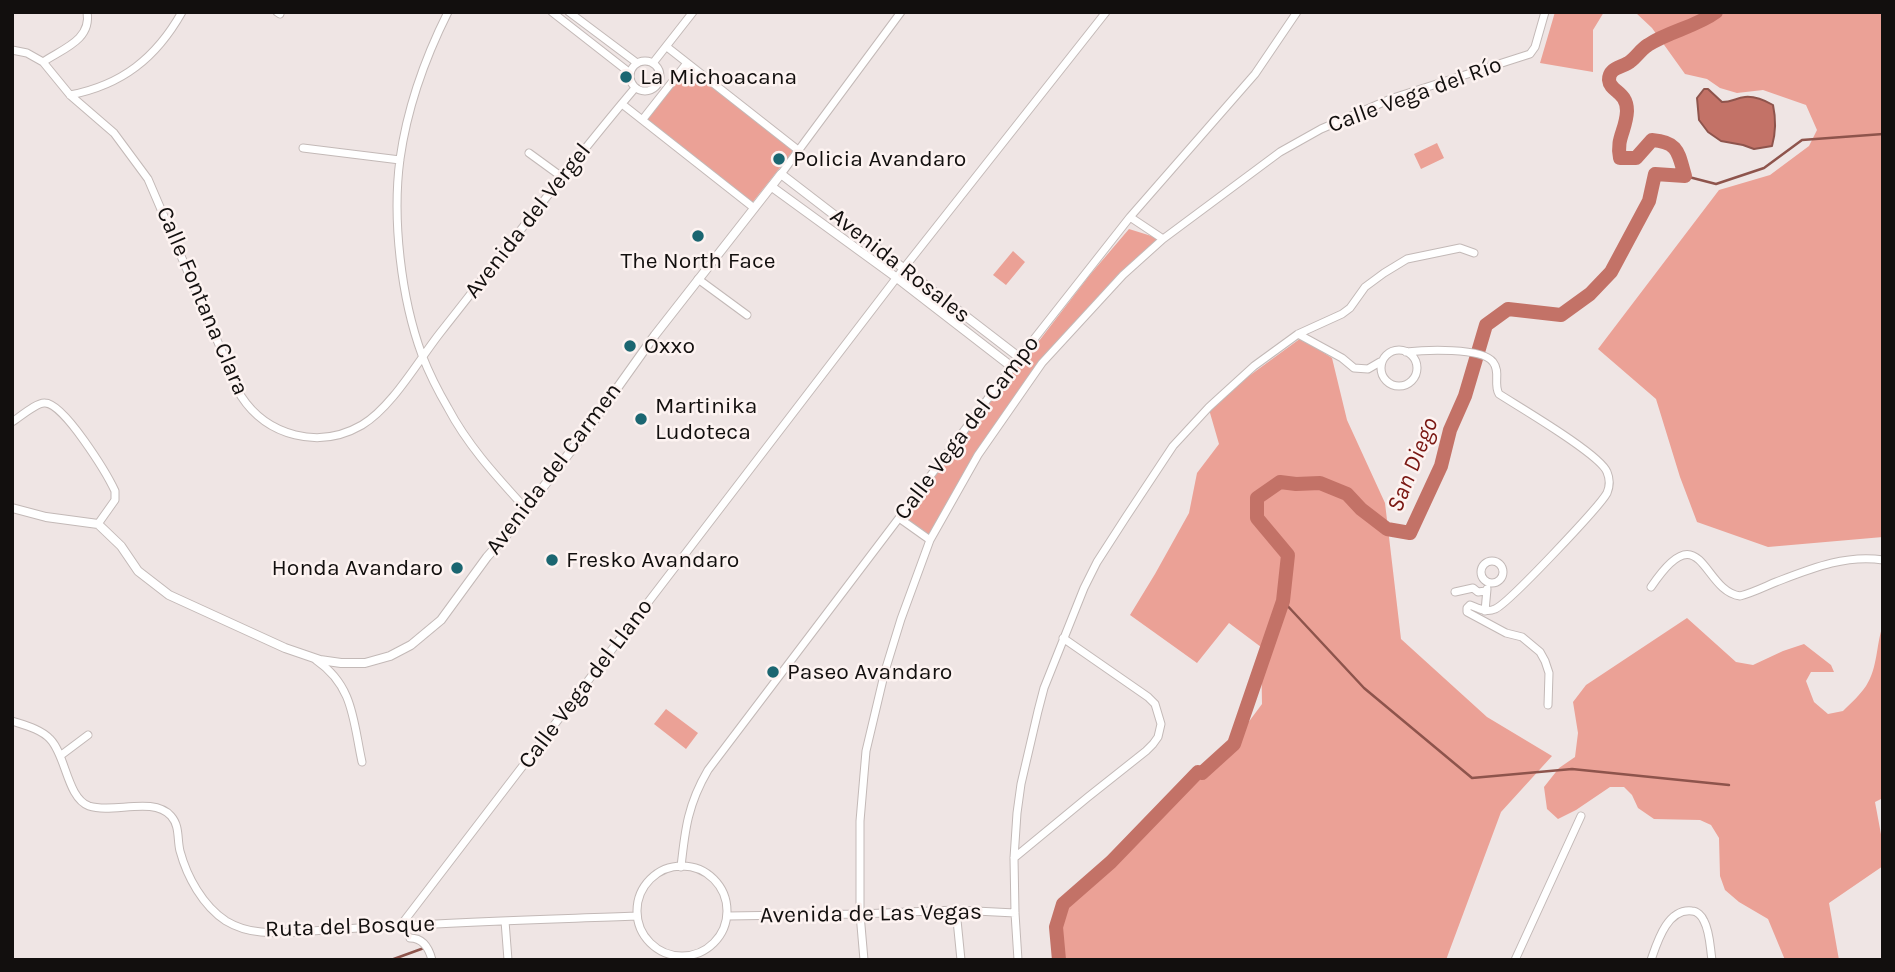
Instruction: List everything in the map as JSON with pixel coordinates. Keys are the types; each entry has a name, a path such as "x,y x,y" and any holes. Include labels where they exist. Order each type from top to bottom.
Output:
{"street":[{"path":"12,50 27,52 43,62 82,37 88,25 87,12"},
{"path":"70,95 104,85 136,67 160,45 182,12"},
{"path":"448,12 421,76 400,160 398,220 401,259 411,318 422,356 448,410 481,460 526,509"},
{"path":"569,12 637,63"},
{"path":"653,63 693,12"},
{"path":"772,187 901,12"},
{"name":"Calle Vega del Llano","path":"401,925 904,268 1106,12"},
{"name":"Calle Vega del Campo","path":"681,867 686,821 708,770 1012,367 1130,217 1255,74 1297,12"},
{"name":"Calle Vega del Río","path":"1163,239 1280,152 1321,129 1393,98 1530,54 1535,47 1545,12"},
{"path":"557,14 630,73 635,88 649,91 657,85 660,76 657,66 645,61 637,63 630,73"},
{"path":"667,47 798,150"},
{"name":"Calle Fontana Clara","path":"43,62 70,95 114,133 148,179 237,388 251,410 265,422 289,434 307,437 335,435 353,430 369,420 391,398 422,356"},
{"path":"643,119 687,63"},
{"path":"657,85 665,90"},
{"name":"Avenida del Vergel","path":"422,356 635,88"},
{"path":"622,104 754,208"},
{"path":"303,148 400,160"},
{"path":"529,153 562,177"},
{"name":"Avenida Rosales","path":"781,174 1020,358"},
{"name":"Avenida Rosales","path":"772,187 897,278 1012,367"},
{"name":"Avenida del Carmen","path":"98,524 121,546 138,570 169,595 244,630 309,656 341,663 365,663 400,651 441,620 698,279 772,187"},
{"path":"1130,217 1163,239"},
{"name":"Calle Vega del Campo","path":"864,960 860,914 860,821 866,751 885,671 930,540 978,455 1042,363 1123,275 1163,239"},
{"path":"1018,960 1014,858 1021,784 1044,688 1097,562 1173,446 1209,407 1254,366 1298,334 1342,314 1350,308 1365,287 1407,259 1460,248 1474,253"},
{"path":"698,279 747,315"},
{"path":"1298,334 1342,358 1354,368 1368,369 1392,352 1420,350 1479,353 1492,360 1496,367 1496,388 1499,394 1606,468 1609,482 1607,493 1506,602 1496,609 1485,611 1469,606 1466,609 1495,628 1522,637 1543,656 1549,673 1548,705"},
{"path":"1380,362 1384,379 1393,386 1404,386 1413,380 1417,370 1414,359 1406,352"},
{"path":"12,422 45,402 66,415 115,492 115,500 98,524 46,517 12,508"},
{"path":"899,519 930,540"},
{"path":"1651,587 1665,568 1682,555 1694,556 1730,593 1740,596 1812,568 1835,562 1856,558 1883,560"},
{"path":"1485,611 1486,591 1492,583"},
{"path":"1455,592 1473,588 1478,592 1486,591"},
{"path":"1014,858 1146,751 1158,737 1160,730 1159,716 1148,697 1063,638"},
{"path":"309,656 327,669 347,694 362,762"},
{"name":"Ruta del Bosque","path":"12,721 52,740 76,794 86,804 121,809 152,807 171,816 176,825 186,868 194,884 213,911 236,926 274,933 636,916"},
{"path":"60,756 88,735"},
{"path":"1515,960 1581,816"},
{"path":"681,867 697,869 718,882 728,904 728,916 715,941 703,950 674,954 660,950 648,941 640,930 636,916 638,897 649,881 665,870 681,867"},
{"path":"956,910 961,960"},
{"name":"Avenida de Las Vegas","path":"728,916 956,910 1015,913"},
{"path":"1651,960 1671,919 1689,910 1695,911 1704,920 1712,960"},
{"path":"505,921 508,960"},
{"path":"410,938 421,940 432,960"}],"shaded area":[{"path":"1555,12 1604,12 1593,30 1593,72 1540,63"},
{"path":"1635,12 1883,12 1883,537 1768,547 1697,522 1656,399 1598,349 1719,190 1770,175 1809,146 1817,130 1806,105 1763,90 1737,93 1720,88 1707,79 1685,74 1652,28"},
{"path":"689,65 794,150 752,203 646,121"},
{"path":"1704,89 1708,89 1722,102 1749,97 1773,105 1775,125 1772,146 1754,149 1721,141 1708,132 1699,120 1697,98"},
{"path":"1437,143 1444,158 1421,169 1414,154"},
{"path":"1129,229 1161,239 1040,362 929,538 901,518 1001,387"},
{"path":"1013,251 1025,262 1006,285 993,275"},
{"path":"1301,338 1332,358 1347,420 1385,503 1401,639 1487,717 1552,756 1501,812 1446,960 1057,960 1053,927 1061,903 1110,861 1199,770 1202,771 1233,743 1262,704 1261,647 1229,623 1197,663 1130,615 1189,513 1197,473 1219,444 1208,406"},
{"path":"1687,618 1736,662 1753,665 1804,644 1831,665 1834,672 1811,672 1806,681 1814,702 1828,714 1843,711 1866,686 1873,672 1883,625 1883,798 1875,802 1883,845 1883,866 1829,903 1839,960 1785,960 1768,919 1739,902 1725,890 1720,876 1719,838 1711,825 1700,820 1654,819 1638,808 1632,795 1624,787 1610,787 1558,819 1547,809 1544,787 1559,768 1575,757 1578,733 1573,702 1586,685"},
{"path":"666,709 698,733 686,749 654,724"}],"waterway":[{"name":"San Diego","path":"1059,960 1056,927 1063,904 1111,862 1198,772 1202,773 1234,744 1283,601 1288,555 1257,518 1257,498 1280,482 1320,483 1347,494 1387,529 1410,533 1441,466 1450,430 1465,396 1486,325 1508,309 1561,315 1590,294 1611,272 1649,201 1655,174 1685,176 1676,150 1661,141 1652,140 1636,158 1620,158 1619,145 1627,111 1624,99 1610,84 1609,76 1656,40 1700,22 1716,12"},
{"path":"1685,176 1716,184 1764,168 1802,140 1883,134"},
{"path":"1283,601 1364,688 1472,778 1572,769 1729,785"},
{"path":"391,960 424,948"}],"place":[{"name":"La Michoacana","path":"626,77"},
{"name":"Policia Avandaro","path":"779,159"},
{"name":"The North Face","path":"698,236"},
{"name":"Oxxo","path":"630,346"},
{"name":"Martinika Ludoteca","path":"641,419"},
{"name":"Fresko Avandaro","path":"552,560"},
{"name":"Honda Avandaro","path":"457,568"},
{"name":"Paseo Avandaro","path":"773,672"}]}
